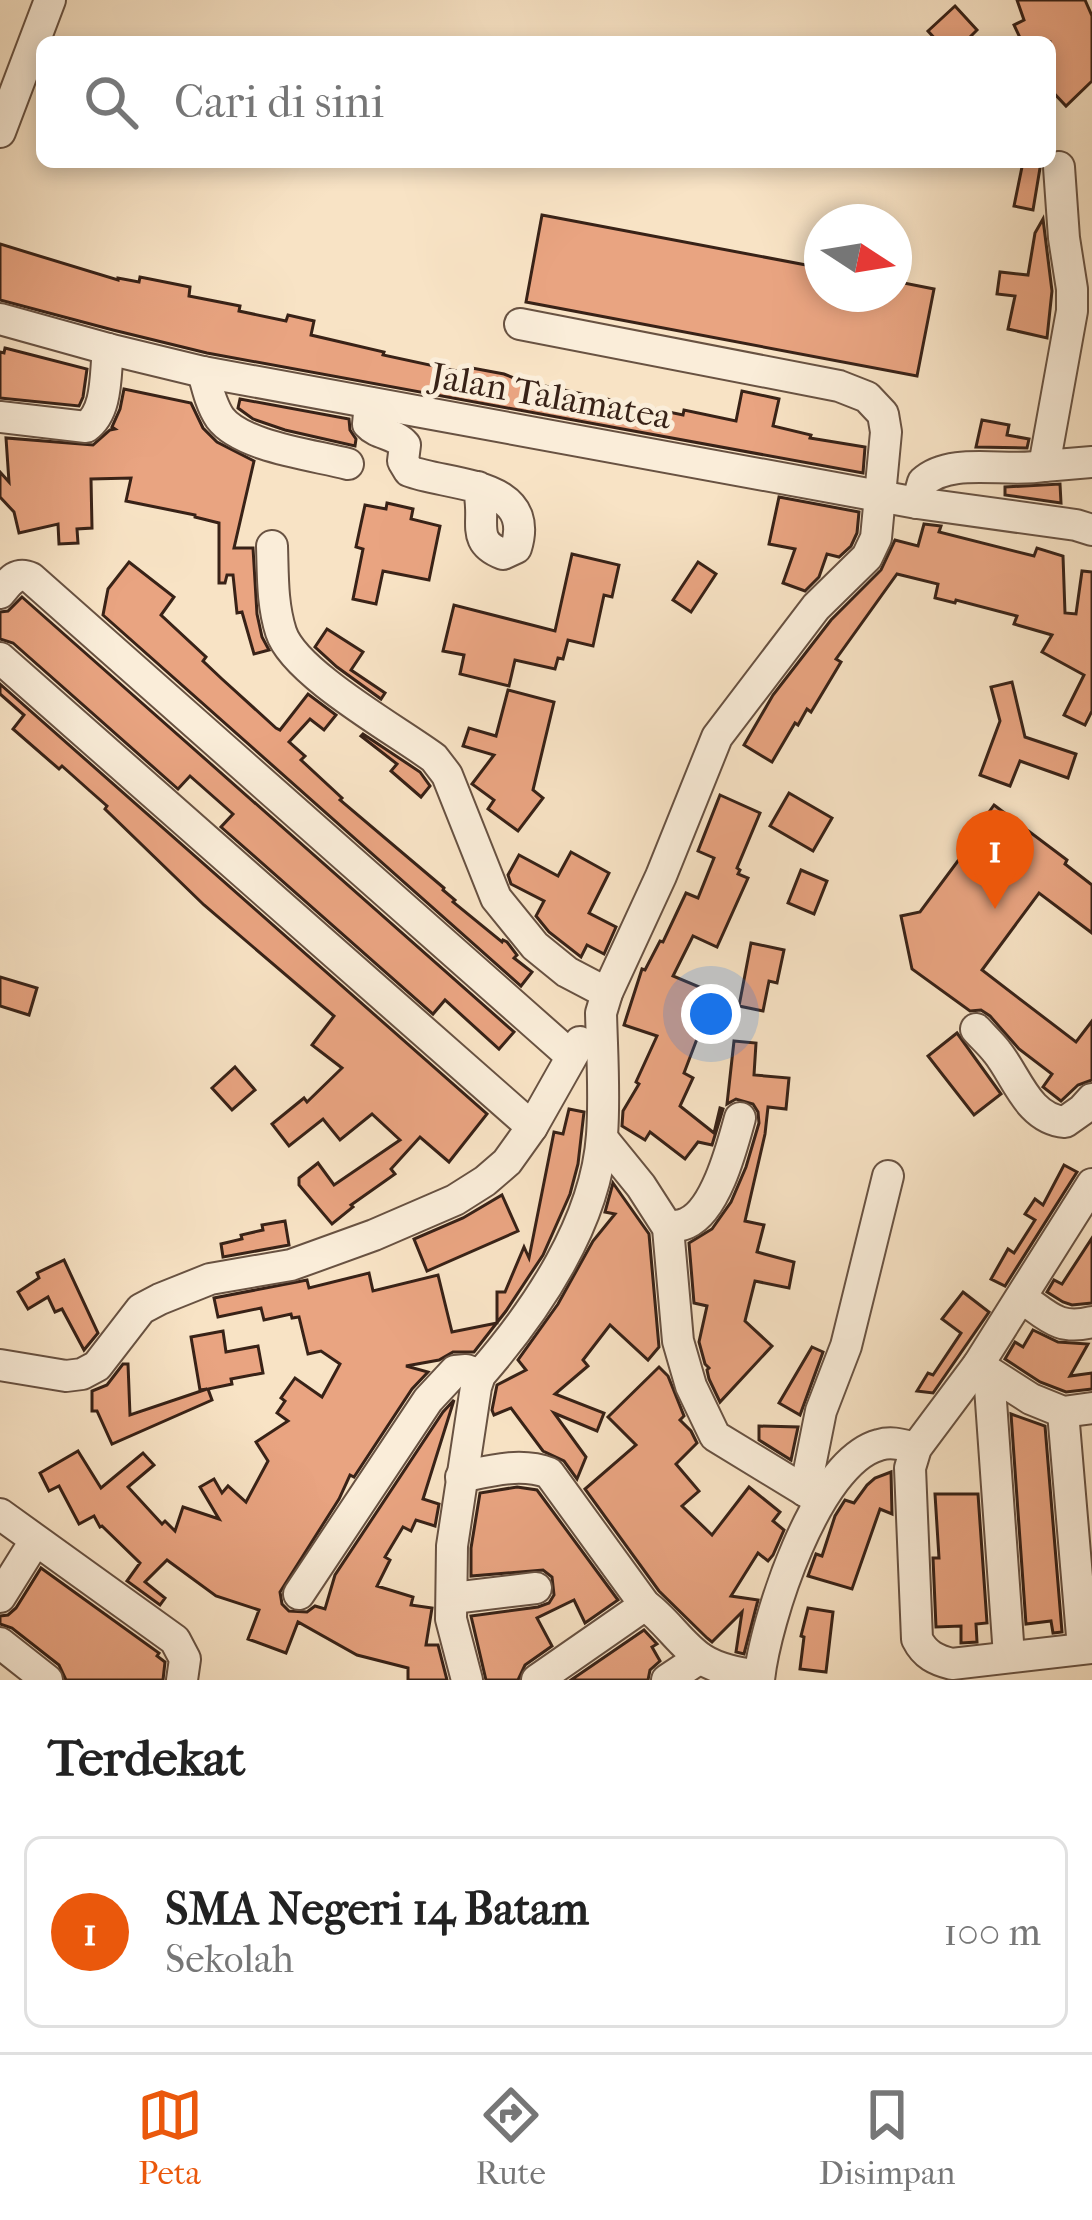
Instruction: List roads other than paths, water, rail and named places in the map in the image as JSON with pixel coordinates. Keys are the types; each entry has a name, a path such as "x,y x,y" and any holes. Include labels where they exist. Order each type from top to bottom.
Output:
{"street":[{"path":"36,36 50,0"},
{"path":"0,132 36,37"},
{"path":"1044,466 1072,310 1060,167"},
{"name":"Jalan Talamatea","path":"0,319 203,372 917,503 1092,530"},
{"path":"0,1366 82,1375 97,1366 141,1310 160,1298 210,1279 290,1265 374,1235 455,1200 507,1162 604,1003 662,876 717,737 816,608 866,557 876,538 886,432 883,414 867,397 839,386 520,324"},
{"path":"0,417 86,427 93,423 101,408 108,349"},
{"path":"203,372 215,410 230,428 251,439 348,464"},
{"path":"370,403 368,424 401,440 409,472 478,487"},
{"path":"917,503 923,482 944,468 1026,470 1092,462"},
{"path":"272,546 273,598 291,654 434,758 447,775 496,898 535,946 604,1003"},
{"path":"0,593 11,579 31,578 570,1054"},
{"path":"0,658 532,1127"},
{"path":"467,1680 452,1619 452,1546 479,1375 540,1300 577,1227 593,1182 602,1138 604,1003"},
{"path":"976,1029 998,1053 1031,1106 1051,1120 1065,1122 1092,1099"},
{"path":"668,1228 690,1223 703,1210 730,1157 740,1118"},
{"path":"602,1138 668,1228 678,1341 691,1386 715,1436 813,1495"},
{"path":"461,1477 501,1468 536,1468 549,1473 645,1605 700,1658 759,1678 783,1580 813,1495 821,1411 846,1346 888,1176"},
{"path":"984,1369 1030,1399 1077,1410 1073,1657 1009,1656 952,1664 922,1649 917,1639 910,1468 916,1448 984,1369 1092,1184"},
{"path":"1022,1298 1066,1326 1092,1322"},
{"path":"984,1369 1009,1656"},
{"path":"299,1594 428,1400 454,1371 479,1375"},
{"path":"813,1495 866,1450 896,1443 916,1448"},
{"path":"0,1514 175,1640 185,1659 182,1680"},
{"path":"0,1597 35,1541"},
{"path":"453,1598 536,1588"},
{"path":"537,1680 645,1605"},
{"path":"0,1643 47,1680"},
{"path":"668,1680 700,1658"}],"place":[{"name":"SMA Negeri 14 Batam","path":"995,909"}]}
